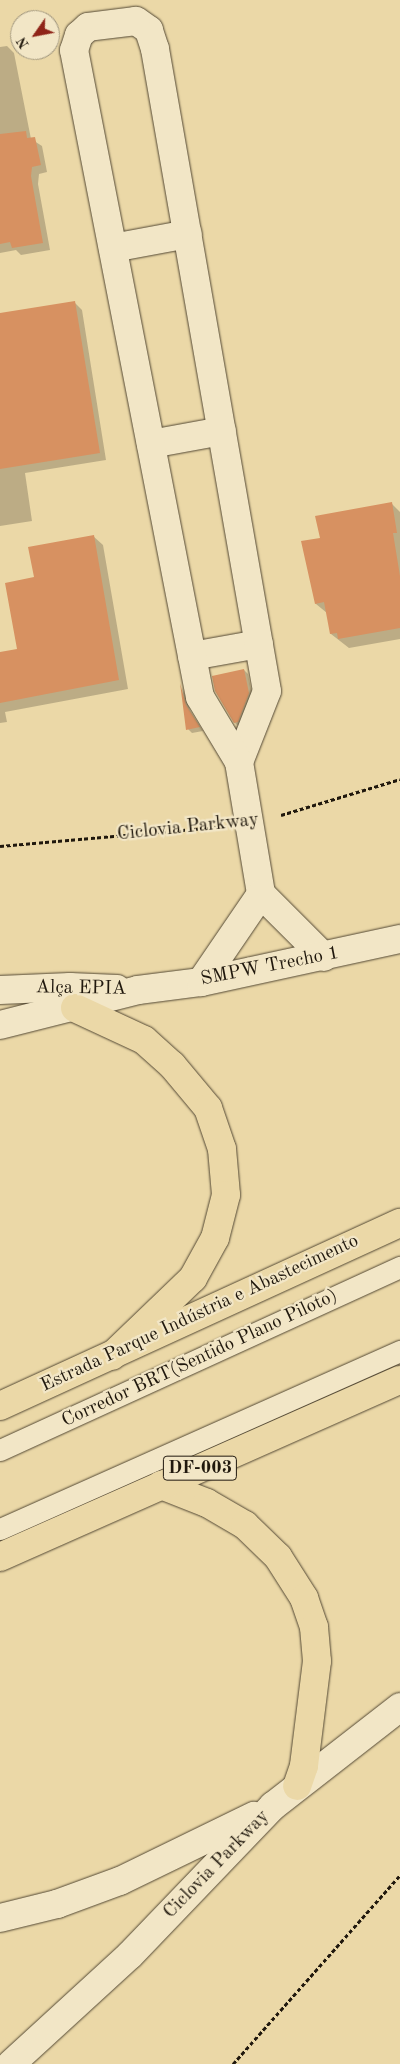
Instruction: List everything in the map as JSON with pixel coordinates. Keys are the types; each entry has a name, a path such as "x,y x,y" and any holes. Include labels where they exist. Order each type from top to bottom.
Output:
{"highway":[{"path":"75,1008 144,1040 172,1065 208,1108 222,1149 226,1195 215,1238 192,1278 112,1356"},
{"name":"Estrada Parque Indústria e Abastecimento","path":"0,1406 400,1223"},
{"name":"DF-003","path":"0,1556 400,1380"},
{"path":"161,1484 207,1503 245,1524 278,1556 304,1598 314,1627 317,1661 304,1766 297,1786"}],"street":[{"path":"239,762 267,691 155,49 149,30 136,21 88,27 79,34 74,50 200,697 239,762 261,894 324,957"},
{"path":"113,248 188,234"},
{"path":"151,444 222,431"},
{"path":"192,656 260,644"},
{"path":"201,982 261,894"},
{"name":"SMPW Trecho 1","path":"138,990 201,982 324,957 400,939"},
{"name":"Alça EPIA","path":"0,990 70,987 138,990"},
{"name":"Alça EPIA","path":"0,1025 75,1008 138,990"},
{"path":"273,1806 297,1786 398,1713"},
{"name":"Ciclovia Parkway","path":"0,1918 57,1904 120,1881 273,1806"},
{"name":"Ciclovia Parkway","path":"11,2064 130,1955 273,1806"}],"lane":[{"name":"Corredor BRT(Sentido Plano Piloto)","path":"0,1450 400,1267"},
{"path":"0,1529 400,1351"}],"path":[{"name":"Ciclovia Parkway","path":"0,846 249,825 400,779"},
{"path":"233,2064 400,1875"}],"building":[{"path":"26,131 27,138 35,137 41,165 32,167 31,176 43,243 12,248 10,242 0,244 0,134"},
{"path":"75,301 100,453 0,469 0,313"},
{"path":"392,502 397,533 393,533 400,576 400,628 338,639 337,633 330,634 324,602 315,604 301,541 320,538 315,516"},
{"path":"94,535 119,680 0,703 0,652 17,649 5,583 34,577 28,547"},
{"path":"244,669 249,693 238,722 234,723 215,691 212,676"},
{"path":"180,683 186,705 200,727 186,730"}]}
